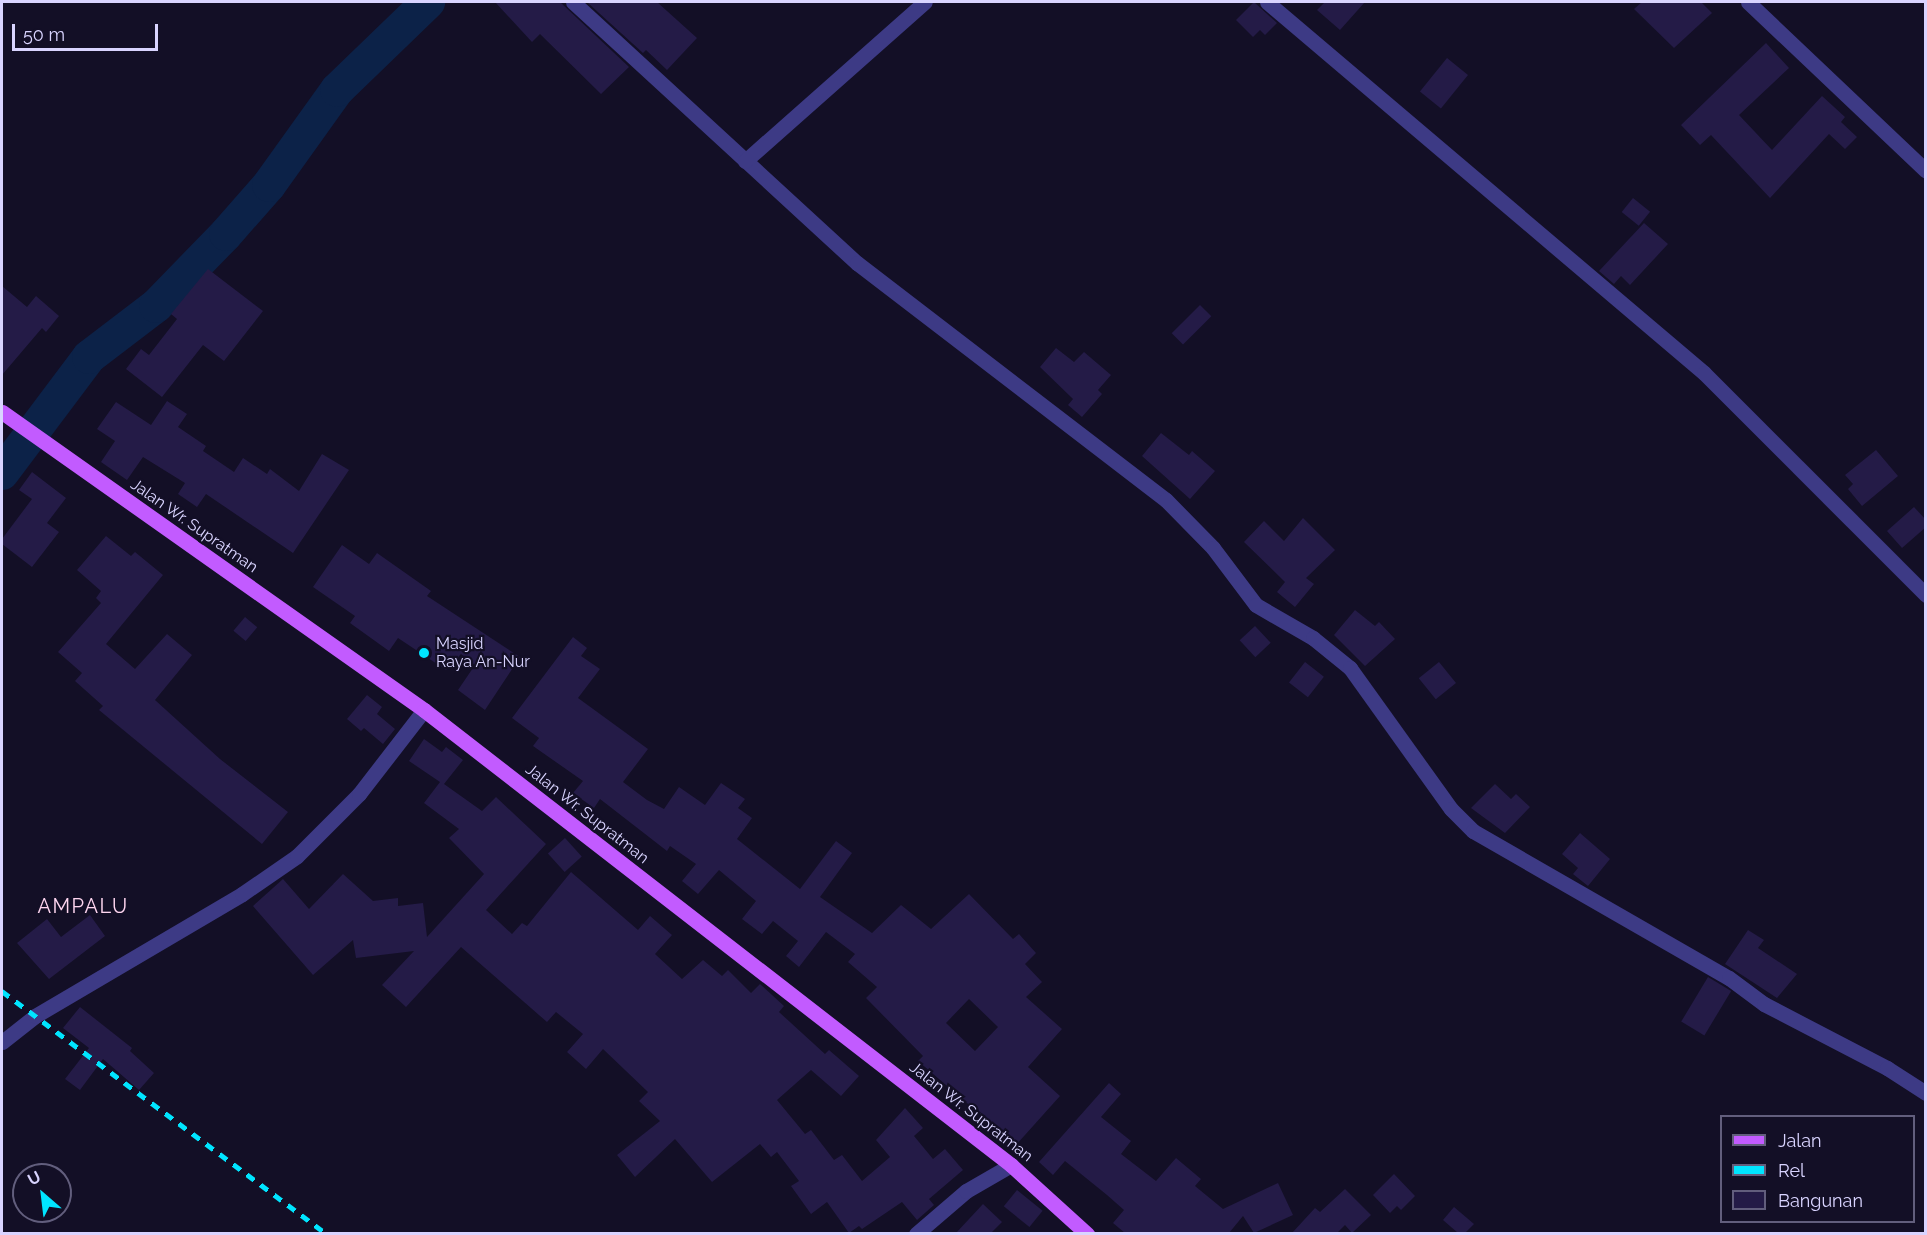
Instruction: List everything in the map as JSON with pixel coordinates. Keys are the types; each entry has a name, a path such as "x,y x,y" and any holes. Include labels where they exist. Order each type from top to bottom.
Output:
{"main road":[{"name":"Jalan Wr. Supratman","path":"2,412 424,710 1011,1165 1088,1233"}],"street":[{"path":"573,2 857,264 1166,500 1213,549 1256,605 1274,619 1313,638 1350,668 1451,809 1473,831 1729,978 1764,1004 1887,1068 1926,1093"},
{"path":"745,161 926,2"},
{"path":"1267,2 1704,373 1926,595"},
{"path":"1748,2 1926,171"},
{"path":"2,1042 35,1016 242,894 297,856 359,795 424,710"},
{"path":"916,1233 966,1191 1011,1165"}],"building":[{"path":"495,2 560,2 629,67 601,94 540,34 532,42"},
{"path":"657,2 697,38 667,70 646,50 643,53 588,3"},
{"path":"1254,2 1277,23 1265,35 1260,30 1253,37 1236,20"},
{"path":"1325,2 1365,2 1340,30 1317,10"},
{"path":"1642,2 1701,2 1712,13 1674,48 1634,9"},
{"path":"1766,43 1789,68 1739,115 1772,150 1822,96 1845,117 1841,122 1857,137 1845,149 1829,134 1770,198 1711,135 1700,145 1681,125"},
{"path":"1447,58 1468,75 1441,108 1420,91"},
{"path":"1633,198 1650,212 1639,226 1622,212"},
{"path":"1644,223 1668,244 1630,285 1621,276 1614,284 1599,271"},
{"path":"208,269 263,311 224,361 203,345 162,397 126,369 141,349 149,355 177,319 171,314"},
{"path":"2,286 27,307 36,296 59,316 46,332 42,328 2,375"},
{"path":"1200,305 1211,316 1183,345 1172,333"},
{"path":"1056,348 1074,362 1084,352 1111,375 1098,390 1102,394 1082,417 1068,405 1073,399 1040,367"},
{"path":"167,401 187,414 178,427 206,446 203,451 234,472 243,458 267,474 270,469 299,491 322,454 349,470 293,553 206,494 197,507 178,494 185,483 143,457 127,480 101,462 115,441 97,429 116,402 151,425"},
{"path":"1161,433 1189,455 1192,451 1215,471 1190,499 1142,456"},
{"path":"1876,450 1898,476 1862,506 1848,489 1853,484 1845,475"},
{"path":"32,472 66,498 47,523 59,532 32,567 2,544 2,539 32,499 19,490"},
{"path":"1914,507 1926,520 1926,527 1902,548 1887,531"},
{"path":"1303,518 1335,550 1306,578 1314,584 1295,607 1277,592 1285,582 1244,542 1264,521 1284,541"},
{"path":"106,536 131,556 135,552 163,575 106,644 135,669 167,634 192,655 155,700 220,759 288,812 262,844 99,710 103,706 75,681 82,673 58,652 101,603 96,598 101,591 77,570"},
{"path":"342,545 369,564 377,553 431,591 427,596 520,657 485,710 458,690 475,665 461,654 446,670 398,638 389,651 350,623 355,616 313,587"},
{"path":"1355,610 1375,626 1379,622 1395,639 1365,666 1334,635"},
{"path":"245,617 257,627 246,641 233,631"},
{"path":"1255,626 1271,643 1255,657 1240,640"},
{"path":"573,637 587,648 581,656 600,669 578,698 648,749 623,782 647,800 664,809 679,787 705,805 721,783 745,799 738,808 752,818 737,839 800,889 836,841 852,853 820,897 872,933 901,905 931,929 969,894 1013,939 1019,934 1036,953 1025,964 1042,982 1026,997 1062,1029 1028,1067 1060,1096 1016,1145 918,1061 923,1056 866,998 877,987 848,962 855,954 826,932 799,967 786,956 798,941 773,921 762,934 742,919 756,901 719,870 698,894 682,881 696,864 670,846 667,851 600,799 594,808 573,793 583,781 533,746 539,738 512,718","holes":["969,999 998,1027 975,1051 946,1023"]},
{"path":"1305,662 1324,677 1308,697 1289,682"},
{"path":"1439,662 1456,683 1436,699 1419,678"},
{"path":"367,695 382,707 377,714 395,729 383,744 364,728 361,731 347,719"},
{"path":"424,739 442,752 446,747 463,760 444,784 482,811 496,797 546,844 486,910 512,934 522,923 527,926 571,872 638,930 650,916 672,935 655,954 682,979 703,960 722,976 728,970 751,993 760,984 784,1006 779,1012 825,1054 829,1050 859,1076 841,1096 811,1070 777,1100 805,1134 811,1130 834,1160 842,1155 862,1181 890,1157 876,1140 905,1108 923,1128 914,1136 933,1159 945,1149 963,1170 929,1199 934,1205 917,1220 902,1202 862,1229 859,1226 849,1233 827,1202 811,1214 791,1186 799,1181 777,1152 771,1157 760,1144 712,1182 675,1139 635,1177 617,1155 660,1121 639,1101 648,1092 603,1049 586,1069 567,1052 583,1034 556,1012 547,1022 461,947 406,1007 382,985 414,951 356,958 353,940 313,975 253,906 283,879 309,909 343,874 373,901 398,898 398,906 423,903 427,937 484,874 449,838 459,829 424,803 440,782 409,761"},
{"path":"1495,784 1511,799 1516,794 1530,807 1505,833 1471,808"},
{"path":"1580,833 1610,859 1588,886 1573,874 1578,868 1562,854"},
{"path":"565,838 582,857 565,872 548,853"},
{"path":"90,915 105,936 49,979 17,943 47,919 61,937"},
{"path":"1748,930 1764,940 1758,948 1797,974 1777,998 1725,964"},
{"path":"1708,977 1731,991 1704,1035 1681,1022"},
{"path":"80,1007 132,1048 130,1051 154,1073 139,1090 103,1059 80,1090 65,1079 89,1048 63,1028"},
{"path":"1109,1083 1121,1094 1101,1117 1131,1141 1121,1154 1156,1181 1176,1158 1201,1179 1195,1186 1223,1209 1278,1183 1293,1215 1254,1233 1243,1216 1229,1233 1125,1233 1113,1223 1124,1210 1107,1195 1065,1161 1053,1175 1039,1162"},
{"path":"1394,1174 1415,1196 1401,1210 1397,1206 1390,1213 1373,1195"},
{"path":"1345,1189 1371,1215 1352,1233 1345,1225 1337,1233 1292,1233 1315,1208 1320,1212"},
{"path":"1017,1190 1043,1211 1029,1227 1004,1206"},
{"path":"983,1204 1002,1222 991,1233 956,1233"},
{"path":"1454,1207 1474,1224 1465,1233 1458,1233 1443,1220"}],"waterway":[{"path":"2,473 89,357 156,306 226,234 269,185 337,90 428,2"}],"railway":[{"path":"2,991 327,1234"}],"place":[{"name":"Masjid Raya An-Nur","path":"424,653"}],"district":[{"name":"AMPALU","path":"83,906"}]}
